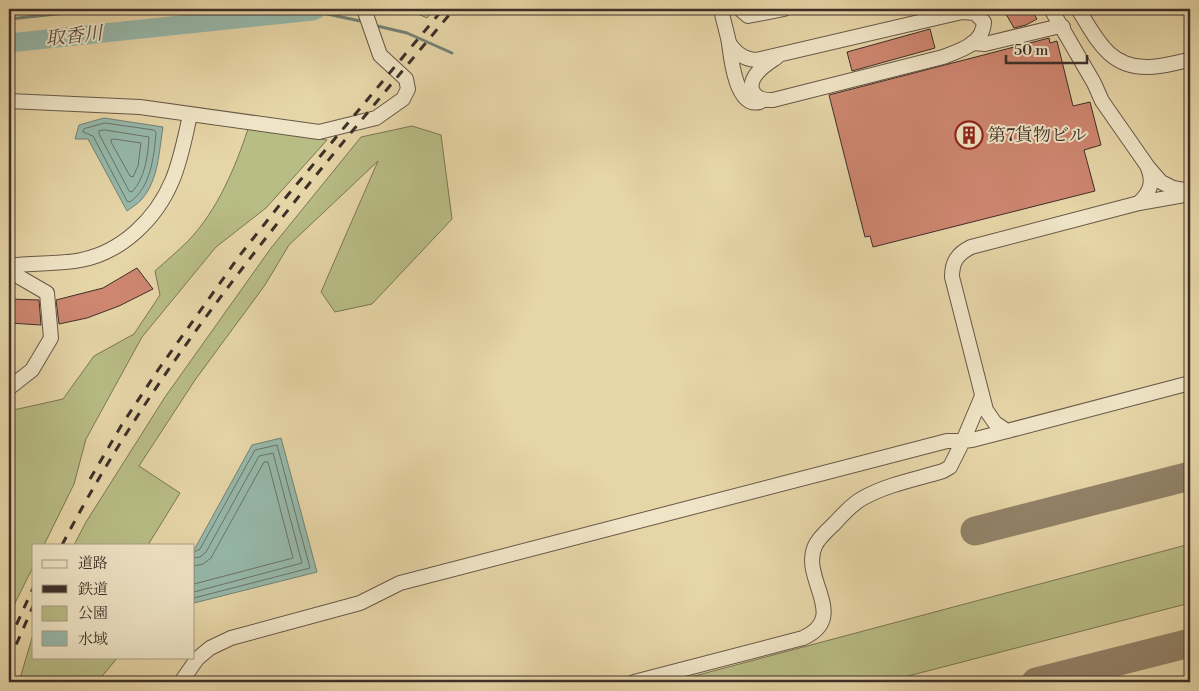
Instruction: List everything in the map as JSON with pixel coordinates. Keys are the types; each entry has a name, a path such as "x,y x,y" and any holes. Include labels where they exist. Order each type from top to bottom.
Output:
{"street":[{"path":"9,101 140,107 319,132 376,118 403,100 408,89 406,79 380,56 364,9"},
{"path":"721,9 730,55 741,94 749,102 754,103 943,57 965,48 979,39 984,22 976,13 969,11 776,57 756,60 746,59 733,49 729,43"},
{"path":"731,9 735,14 742,17 744,12 784,9"},
{"path":"1051,9 1102,101 1148,167 1161,182 1190,193"},
{"path":"1078,9 1105,50 1111,56 1129,66 1150,67 1190,60"},
{"path":"972,43 985,44 1062,27"},
{"path":"765,100 758,98 754,94 752,88 754,80 757,72 776,57"},
{"path":"9,266 83,260 107,252 132,236 154,212 172,181 183,148 190,115"},
{"path":"1140,203 1150,189 1152,177 1148,167"},
{"path":"1007,431 995,423 986,410 952,277 952,267 955,258 962,251 971,247 1140,203 1190,193"},
{"path":"9,271 47,293 51,338 32,370 9,388"},
{"path":"181,682 197,659 210,648 231,638 360,603 400,583 937,444 972,440 1190,384"},
{"path":"634,682 803,638 814,633 821,626 825,615 812,562 814,548 822,536 850,507 863,498 887,487 943,471 950,467 982,396"}],"green space":[{"path":"410,9 435,9 427,18"},
{"path":"412,126 441,135 452,219 372,304 335,312 321,292 378,161 289,245 265,285 195,380 139,466 180,493 149,544 75,544 86,522 165,397 271,248 361,137"},
{"path":"248,129 327,140 266,208 216,247 142,337 86,439 74,484 44,544 32,544 32,569 9,615 9,411 63,399 94,356 134,334 160,295 155,271 189,240 209,215 225,188"},
{"path":"1190,544 1190,603 885,682 672,682"},
{"path":"32,638 32,658 117,658 99,680 88,682 19,682"}],"water":[{"path":"104,118 163,127 152,183 142,199 127,211 88,139 75,139 79,125"},
{"path":"281,438 317,572 195,603 195,548 252,445"}],"building":[{"path":"1003,9 1031,9 1037,19 1026,25 1014,28"},
{"path":"930,29 935,48 852,71 847,52"},
{"name":"第7貨物ビル","path":"1049,38 1050,43 1057,41 1073,106 1090,102 1101,145 1084,150 1095,191 873,247 870,236 865,237 829,95"},
{"path":"137,268 153,289 119,306 87,318 59,324 56,300 103,288"},
{"path":"9,299 39,300 41,325 9,323"}],"waterway":[{"path":"9,19 104,9"},
{"name":"取香川","path":"9,43 313,11 317,9"},
{"path":"313,11 365,22"},
{"path":"373,25 407,33 452,53"}],"taxiway":[{"path":"975,531 1190,476"},
{"path":"1036,682 1190,643"}],"railway":[{"path":"90,479 121,426 158,370 240,255 443,9"},
{"path":"63,544 103,472 147,402 194,333 295,201 454,9"},
{"path":"9,641 32,590"},
{"path":"9,661 32,609"}],"place":[{"name":"第7貨物ビル","path":"969,135"}]}
